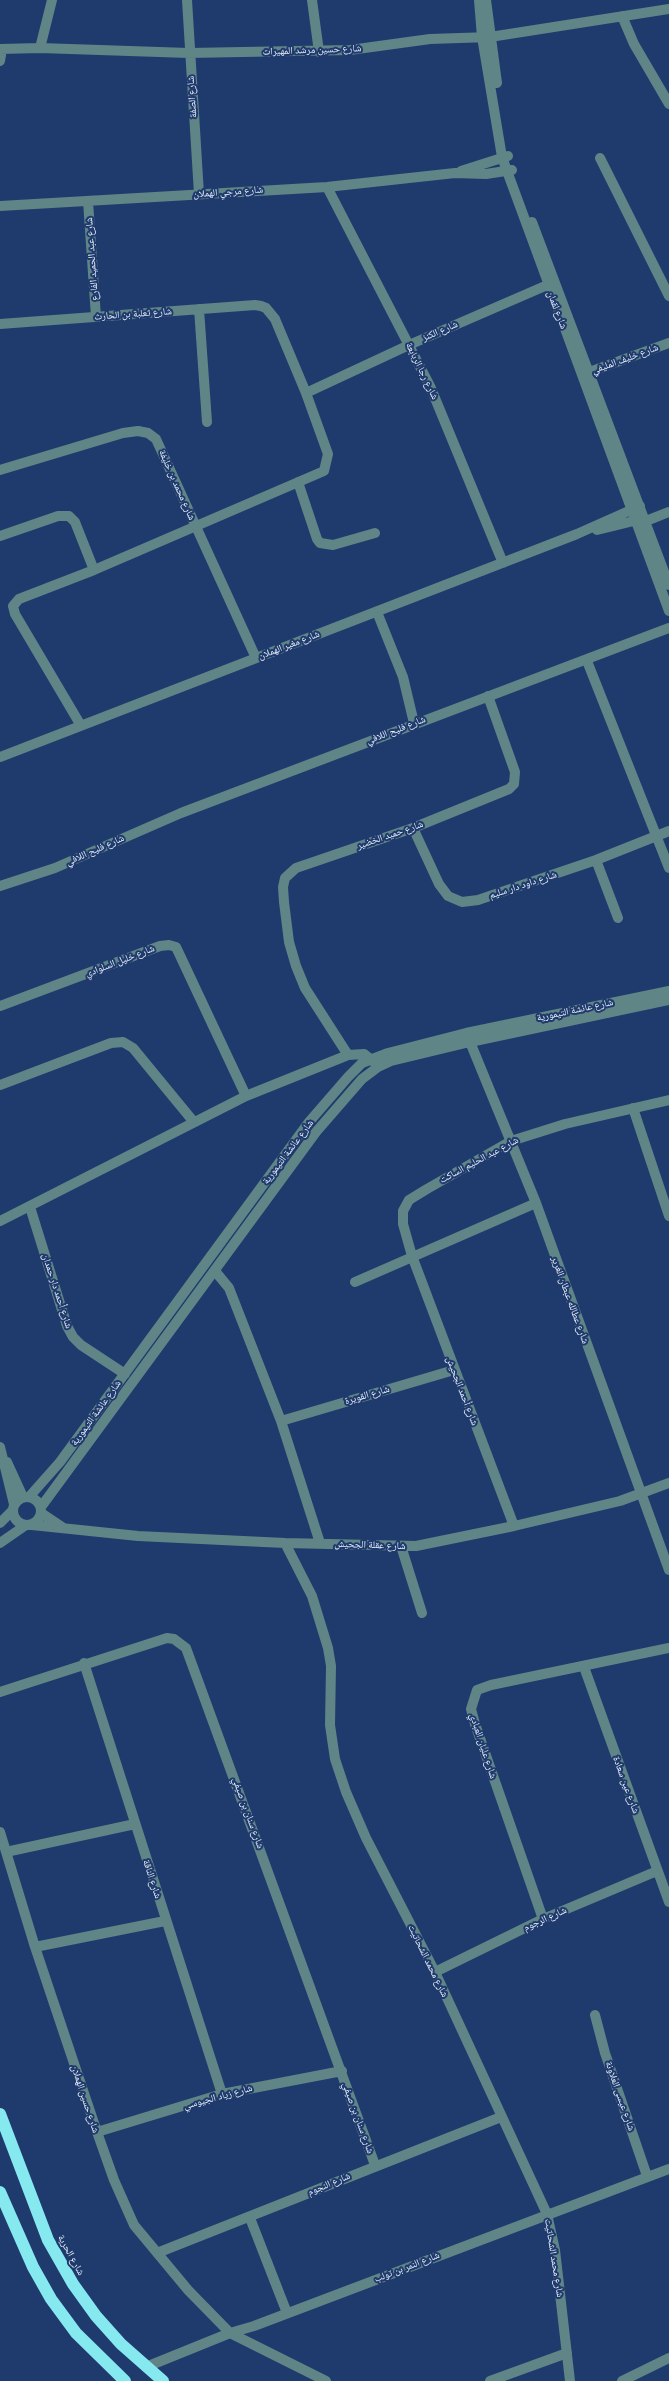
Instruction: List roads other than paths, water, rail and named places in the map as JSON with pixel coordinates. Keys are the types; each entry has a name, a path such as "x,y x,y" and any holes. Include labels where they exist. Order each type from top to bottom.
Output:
{"highway":[{"name":"شارع الحرية","path":"0,2114 48,2240 73,2284 101,2321 146,2367 163,2381"},
{"path":"0,2192 33,2267 51,2299 76,2333 125,2381"}],"street":[{"path":"40,48 52,0"},
{"name":"شارع الصفة","path":"187,0 189,53 199,194"},
{"path":"312,0 319,52"},
{"name":"شارع لقمان","path":"479,0 505,156 551,284 636,507 643,520 669,585"},
{"name":"شارع لقمان","path":"486,0 486,37"},
{"name":"شارع حسين مرشد المهيرات","path":"1,49 40,48 189,53 319,52 350,50 430,39 486,37 669,9"},
{"path":"622,16 634,44 669,104"},
{"path":"0,61 1,49"},
{"name":"شارع مرجي الهملان","path":"456,173 505,156"},
{"path":"600,158 669,296"},
{"name":"شارع مرجي الهملان","path":"0,206 327,187 456,173 486,174 510,171"},
{"name":"شارع رجا الربابعة","path":"327,187 409,345 456,447 503,562"},
{"name":"شارع عبد الحميد الفارع","path":"88,201 96,317"},
{"name":"شارع الكنز","path":"306,393 409,345 551,284"},
{"name":"شارع ثعلبة بن الحارث","path":"0,324 255,305 266,308 275,319 306,393"},
{"path":"199,309 206,422"},
{"name":"شارع خليف المليفي","path":"586,373 669,343"},
{"path":"80,724 15,614 13,606 19,599 94,570 324,471 328,458 306,393"},
{"name":"شارع محمد بن خليفة","path":"0,470 123,433 148,433 156,439 162,450 256,658"},
{"path":"298,482 317,539 320,543 333,545 375,533"},
{"name":"شارع مغير الهملان","path":"0,757 80,724 377,612 577,534 636,507"},
{"name":"شارع مغير الهملان","path":"577,534 643,520 669,512"},
{"path":"0,536 58,516 69,516 76,522 94,570"},
{"name":"شارع لقمان","path":"643,520 669,611"},
{"path":"377,612 403,677 414,723"},
{"name":"شارع فليح اللافي","path":"0,886 55,868 181,813 414,723 587,661 669,628"},
{"path":"587,661 669,868"},
{"name":"شارع حميد الخضير","path":"348,1055 305,988 289,942 283,887 285,878 296,868 413,828 510,789 514,784 515,772 488,696"},
{"name":"شارع داود دار سليم","path":"413,828 439,884 448,896 462,902 478,900 596,860 669,831"},
{"path":"596,860 618,918"},
{"name":"شارع خليل السلوادي","path":"0,1006 160,946 169,945 176,947 246,1096"},
{"name":"شارع عائشة التيمورية","path":"26,1497 60,1462 309,1122 352,1073 371,1059 669,991"},
{"name":"شارع عائشة التيمورية","path":"41,1510 316,1132 351,1090 378,1067 391,1061 468,1038 669,1000"},
{"name":"شارع عطالله عبطان الغرير","path":"468,1038 536,1204 640,1494 669,1570"},
{"path":"0,1085 111,1043 123,1042 133,1048 193,1121"},
{"path":"0,1221 30,1207 193,1121 246,1096 348,1055 364,1054 378,1067"},
{"name":"شارع عبد الحليم الساكت","path":"412,1256 403,1224 403,1211 409,1200 461,1168 511,1141 536,1132 669,1100"},
{"path":"633,1108 669,1216"},
{"path":"355,1282 412,1256 536,1204"},
{"name":"شارع أحمد دار حمدان","path":"30,1207 67,1326 73,1337 81,1345 125,1374"},
{"name":"شارع أحمد الجحيش","path":"412,1256 514,1526"},
{"path":"215,1271 229,1288 281,1421 320,1543"},
{"name":"شارع القويرة","path":"281,1421 454,1370"},
{"path":"0,1447 26,1497"},
{"path":"0,1447 16,1520 29,1525"},
{"name":"شارع عقلة الجحيش","path":"29,1525 138,1536 286,1543 401,1546 433,1543 514,1526 620,1501 669,1483"},
{"path":"0,1523 14,1507 26,1497 34,1498 41,1510 40,1518 0,1543"},
{"name":"شارع عقلة الجحيش","path":"41,1510 64,1528"},
{"name":"شارع محمد الشحاتيت","path":"286,1543 312,1596 328,1648 331,1678 330,1725 335,1759 346,1792 366,1838 435,1972 547,2214 555,2250 570,2381"},
{"path":"401,1546 422,1614"},
{"name":"شارع سنان بن صيفي","path":"0,1692 84,1663 167,1638 174,1639 186,1648 342,2071 375,2165"},
{"name":"شارع عليان العبادي","path":"543,1919 471,1709 477,1690 483,1687 669,1648"},
{"name":"شارع الناقة","path":"84,1663 165,1921 222,2094"},
{"name":"شارع عين سعادة","path":"584,1667 669,1902"},
{"path":"6,1852 135,1824"},
{"name":"شارع حسين الهملان","path":"0,1832 35,1947 96,2132 124,2205 134,2224 188,2290 230,2333 326,2381"},
{"name":"شارع الرجوم","path":"435,1972 543,1919 657,1870"},
{"path":"35,1947 165,1921"},
{"name":"شارع عيسى العلاونة","path":"595,2015 605,2053 647,2176"},
{"name":"شارع زياد الجيوسي","path":"96,2132 222,2094 342,2071"},
{"name":"شارع النجوم","path":"157,2253 250,2218 375,2165 501,2117"},
{"name":"شارع النمر بن تولب","path":"146,2367 230,2333 254,2326 647,2176 669,2169"},
{"path":"250,2218 287,2313"},
{"path":"490,2381 567,2353"},
{"path":"622,2381 669,2358"}]}
